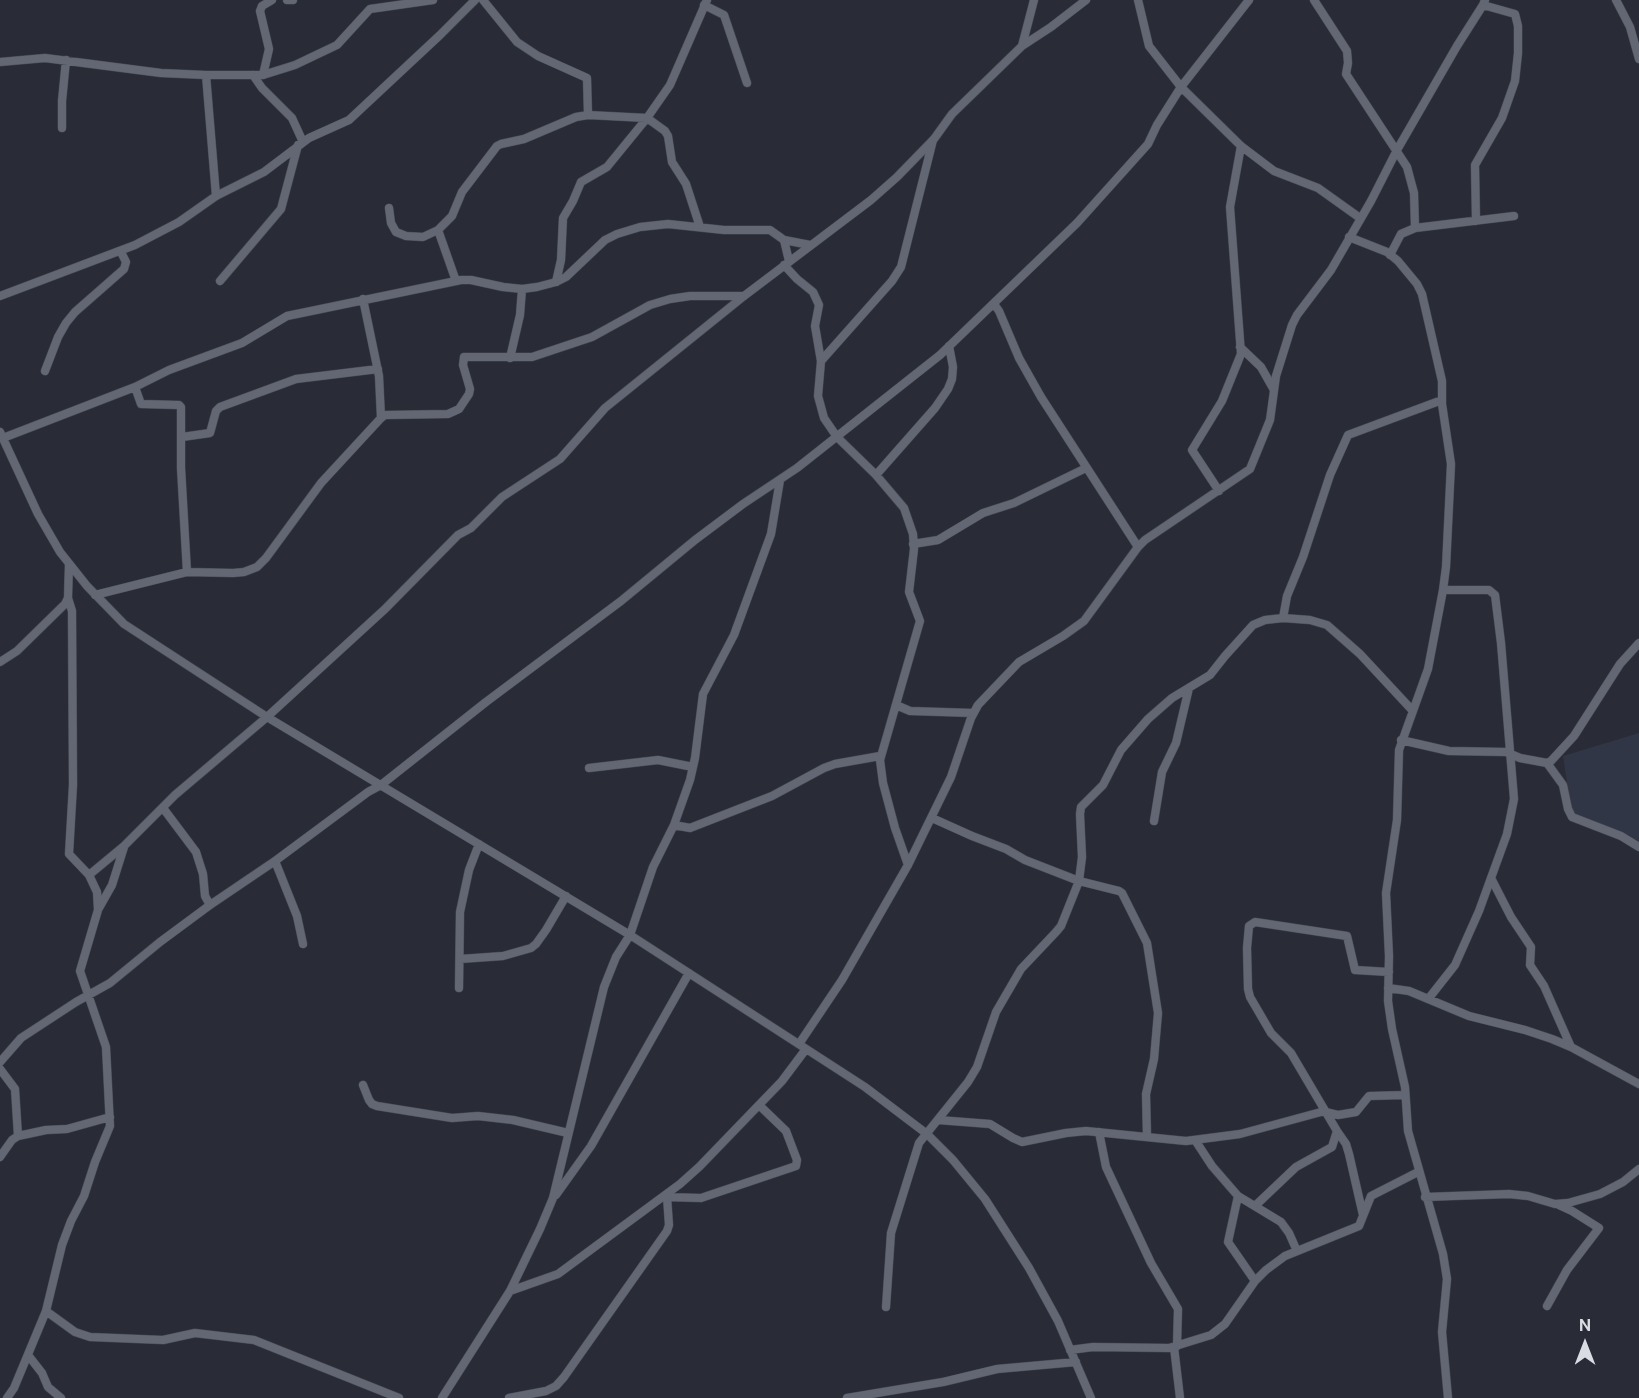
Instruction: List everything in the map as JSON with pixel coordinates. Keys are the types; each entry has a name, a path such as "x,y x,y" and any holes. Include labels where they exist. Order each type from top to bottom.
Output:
{"street":[{"path":"263,75 269,49 260,11 262,6 272,0"},
{"path":"287,0 293,0"},
{"path":"0,62 45,58 124,69 206,75 263,75 295,65 337,45 370,9 433,0"},
{"path":"0,296 121,252 179,222 216,196 264,171 300,143 358,114 474,0"},
{"path":"483,0 517,42 538,56 586,78 588,115"},
{"path":"1022,46 1034,0"},
{"path":"89,876 385,609 458,536 471,528 509,491 560,459 605,408 897,177 934,138 952,114 1022,46 1086,0"},
{"path":"1138,0 1149,46 1181,87 1241,146 1274,171 1318,188 1360,219"},
{"path":"0,1062 21,1038 119,976 153,947 210,905 381,785 486,702 621,601 695,540 837,437 949,346 1077,224 1148,144 1181,87 1249,0"},
{"path":"1314,0 1347,51 1346,74 1397,150 1412,181 1415,228"},
{"path":"1616,0 1630,27 1639,59"},
{"path":"556,282 561,260 563,218 581,182 607,167 647,118 670,85 705,3 724,15 747,83"},
{"path":"510,1291 558,1274 665,1197 699,1167 782,1080 908,865 951,777 973,713 1013,667 1084,621 1138,547 1162,528 1250,469 1270,420 1278,366 1297,315 1326,278 1397,150 1484,3 1515,14 1518,26 1518,53 1515,81 1502,118 1474,165 1476,221"},
{"path":"62,128 66,60"},
{"path":"206,75 216,196"},
{"path":"220,281 278,214 300,143 292,118 262,88 253,75"},
{"path":"389,208 391,223 396,232 406,236 423,237 438,230 452,216 462,192 497,146 524,139 576,117 588,115 647,118 665,131 668,136 672,162 686,184 700,227"},
{"path":"821,361 892,281 901,267 934,138"},
{"path":"1219,491 1192,450 1227,391 1240,360 1230,207 1241,146"},
{"path":"1390,255 1401,234 1415,228 1514,216"},
{"path":"810,245 784,240 770,230 724,230 668,224 640,227 605,240 574,271 556,282 522,289 471,280 456,281 286,316 242,343 169,370 135,387 2,435 38,514 69,564 124,624 267,717 630,935 865,1087 927,1134 953,1160 985,1199 1029,1268 1058,1321 1091,1398"},
{"path":"438,230 456,281"},
{"path":"1348,237 1368,243 1390,255 1417,284 1422,294 1442,381 1442,400 1451,475 1443,590 1432,655 1399,750 1394,848 1386,893 1388,988 1392,1029 1406,1095 1408,1131 1443,1254 1447,1279 1442,1332 1448,1398"},
{"path":"784,240 786,263 813,292 819,305 815,332 820,345 821,361 818,396 824,418 837,437 876,475 904,508 909,519 914,544 909,592 920,621 880,756 883,783 894,828 908,865"},
{"path":"45,371 66,323 75,312 124,269 126,262 121,252"},
{"path":"510,358 520,315 522,289"},
{"path":"95,595 187,572 233,573 257,567 321,483 381,418 385,415 454,412 469,394 469,382 462,361 464,357 532,357 592,337 651,305 670,299 690,296 744,296"},
{"path":"363,299 378,369 381,418"},
{"path":"994,304 1041,397 1138,547"},
{"path":"876,475 935,408 948,389 953,367 949,346"},
{"path":"1240,347 1261,367 1274,390"},
{"path":"182,437 207,435 212,430 216,411 220,407 296,379 378,369"},
{"path":"135,387 141,404 180,406 187,572"},
{"path":"1282,618 1287,596 1303,557 1330,475 1346,439 1352,432 1442,400"},
{"path":"914,544 938,540 983,513 1014,503 1086,468"},
{"path":"442,1398 510,1291 553,1198 604,987 616,957 630,935 653,867 674,825 693,767 703,694 734,635 771,534 780,480"},
{"path":"69,564 68,598 72,611 73,775 69,854 89,876 97,892 98,910"},
{"path":"1429,999 1455,965 1479,911 1513,814 1514,784 1509,753 1495,595 1489,590 1443,590"},
{"path":"0,662 29,640 65,604 68,598"},
{"path":"886,1307 894,1219 919,1143 968,1082 977,1067 996,1012 1021,969 1061,926 1078,881 1082,856 1080,814 1084,802 1103,785 1121,750 1148,719 1172,698 1210,675 1253,626 1265,620 1282,618 1310,620 1327,625 1360,654 1412,710"},
{"path":"1546,763 1557,756 1574,736 1620,664 1639,643"},
{"path":"1154,821 1162,772 1176,743 1189,688"},
{"path":"896,705 910,711 973,713"},
{"path":"1401,740 1449,752 1509,753 1514,757 1546,763 1563,785 1572,817 1621,836 1639,847"},
{"path":"674,825 690,828 772,796 824,768 880,756"},
{"path":"589,768 658,760 693,767"},
{"path":"163,808 196,852 203,874 205,896 210,905"},
{"path":"932,818 1006,849 1024,860 1078,881 1122,893 1147,943 1158,1013 1154,1059 1146,1094 1147,1137"},
{"path":"459,988 462,899 478,844"},
{"path":"7,1398 14,1388 46,1311 70,1221 84,1196 94,1162 108,1133 110,1118 106,1047 80,967 98,910 112,885 124,846"},
{"path":"275,861 297,916 303,944"},
{"path":"1491,878 1507,911 1531,947 1530,965 1544,986 1571,1047"},
{"path":"460,959 503,956 531,948 546,930 566,896"},
{"path":"1363,1217 1346,1144 1291,1053 1271,1033 1250,998 1246,948 1249,926 1255,922 1347,936 1355,970 1389,972"},
{"path":"553,1198 591,1146 689,973"},
{"path":"1388,988 1402,989 1469,1016 1525,1030 1571,1047 1639,1084"},
{"path":"0,1069 15,1089 18,1136"},
{"path":"363,1086 369,1100 377,1106 452,1118 478,1116 513,1120 568,1133"},
{"path":"938,1120 990,1124 1022,1142 1066,1133 1099,1132 1171,1141 1195,1140 1240,1134 1326,1112 1338,1115 1356,1113 1369,1096 1406,1095"},
{"path":"665,1197 695,1199 707,1197 796,1166 797,1160 786,1131 759,1105"},
{"path":"0,1157 12,1140 18,1136 46,1130 66,1129 110,1118"},
{"path":"1256,1205 1296,1167 1332,1147 1337,1131"},
{"path":"1099,1132 1106,1167 1151,1263 1178,1309 1176,1347 1180,1398"},
{"path":"1195,1140 1212,1166 1238,1196 1281,1222 1290,1233 1297,1251"},
{"path":"1332,1147 1349,1154"},
{"path":"1555,1204 1568,1203 1600,1194 1623,1182 1639,1170"},
{"path":"1070,1350 1093,1347 1176,1347 1218,1330 1225,1324 1255,1281 1285,1256 1359,1226 1371,1196 1418,1172"},
{"path":"1425,1197 1509,1194 1528,1196 1572,1211 1599,1228 1567,1270 1547,1306"},
{"path":"1238,1196 1228,1242 1255,1281"},
{"path":"509,1398 546,1391 556,1386 564,1377 668,1231 665,1197"},
{"path":"46,1311 82,1336 163,1340 195,1333 254,1340 399,1398"},
{"path":"28,1355 42,1373 48,1387 61,1398"},
{"path":"847,1398 943,1382 997,1369 1076,1362"}],"shaded area":[{"path":"1639,733 1639,843 1628,835 1572,814 1563,756"}]}
